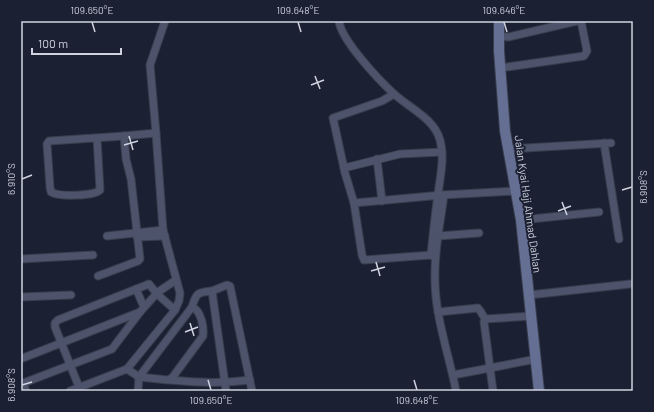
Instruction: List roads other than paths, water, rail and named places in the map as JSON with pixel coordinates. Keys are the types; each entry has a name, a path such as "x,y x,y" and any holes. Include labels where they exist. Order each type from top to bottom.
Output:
{"street":[{"path":"138,391 133,374 175,310 179,301 180,293 164,233 150,66 164,21"},
{"path":"339,21 342,32 348,43 394,94 422,115 434,128 440,140 443,161 441,195 438,236 433,256"},
{"name":"Jalan Kyai Haji Ahmad Dahlan","path":"499,21 500,68 505,124 509,149 511,191 521,220 529,295 528,316 533,360 539,391"},
{"path":"499,36 508,37 577,21"},
{"path":"500,68 584,56 588,51 581,21"},
{"path":"394,94 382,101 334,118 344,168 354,203 362,255 364,260 433,256"},
{"path":"97,138 100,190 95,193 60,196 51,192 48,142 156,133"},
{"path":"98,276 140,260 132,184 126,159 124,136"},
{"path":"509,149 607,143 619,239"},
{"path":"344,168 400,154 442,152"},
{"path":"377,159 382,201"},
{"path":"354,203 441,195 511,191"},
{"path":"441,195 433,256 434,283 438,312 456,391"},
{"path":"521,220 598,212"},
{"path":"105,238 164,233"},
{"path":"438,236 479,233"},
{"path":"21,259 93,255"},
{"path":"26,391 22,384 112,349 142,310 160,290 176,280"},
{"path":"79,387 55,327 55,323 58,320 149,284 157,294 175,310"},
{"path":"529,295 630,284"},
{"path":"133,374 192,307 196,295 229,285 231,288 252,391"},
{"path":"136,289 142,310"},
{"path":"212,291 226,387"},
{"path":"21,297 71,295"},
{"path":"170,380 203,336 200,316 196,309 192,307"},
{"path":"438,312 478,308 481,312 485,319 484,322 493,391"},
{"path":"23,358 117,322 142,310"},
{"path":"485,319 528,316"},
{"path":"117,322 122,337"},
{"path":"453,375 533,360"},
{"path":"70,391 79,387 133,374 226,387 250,380"}]}
